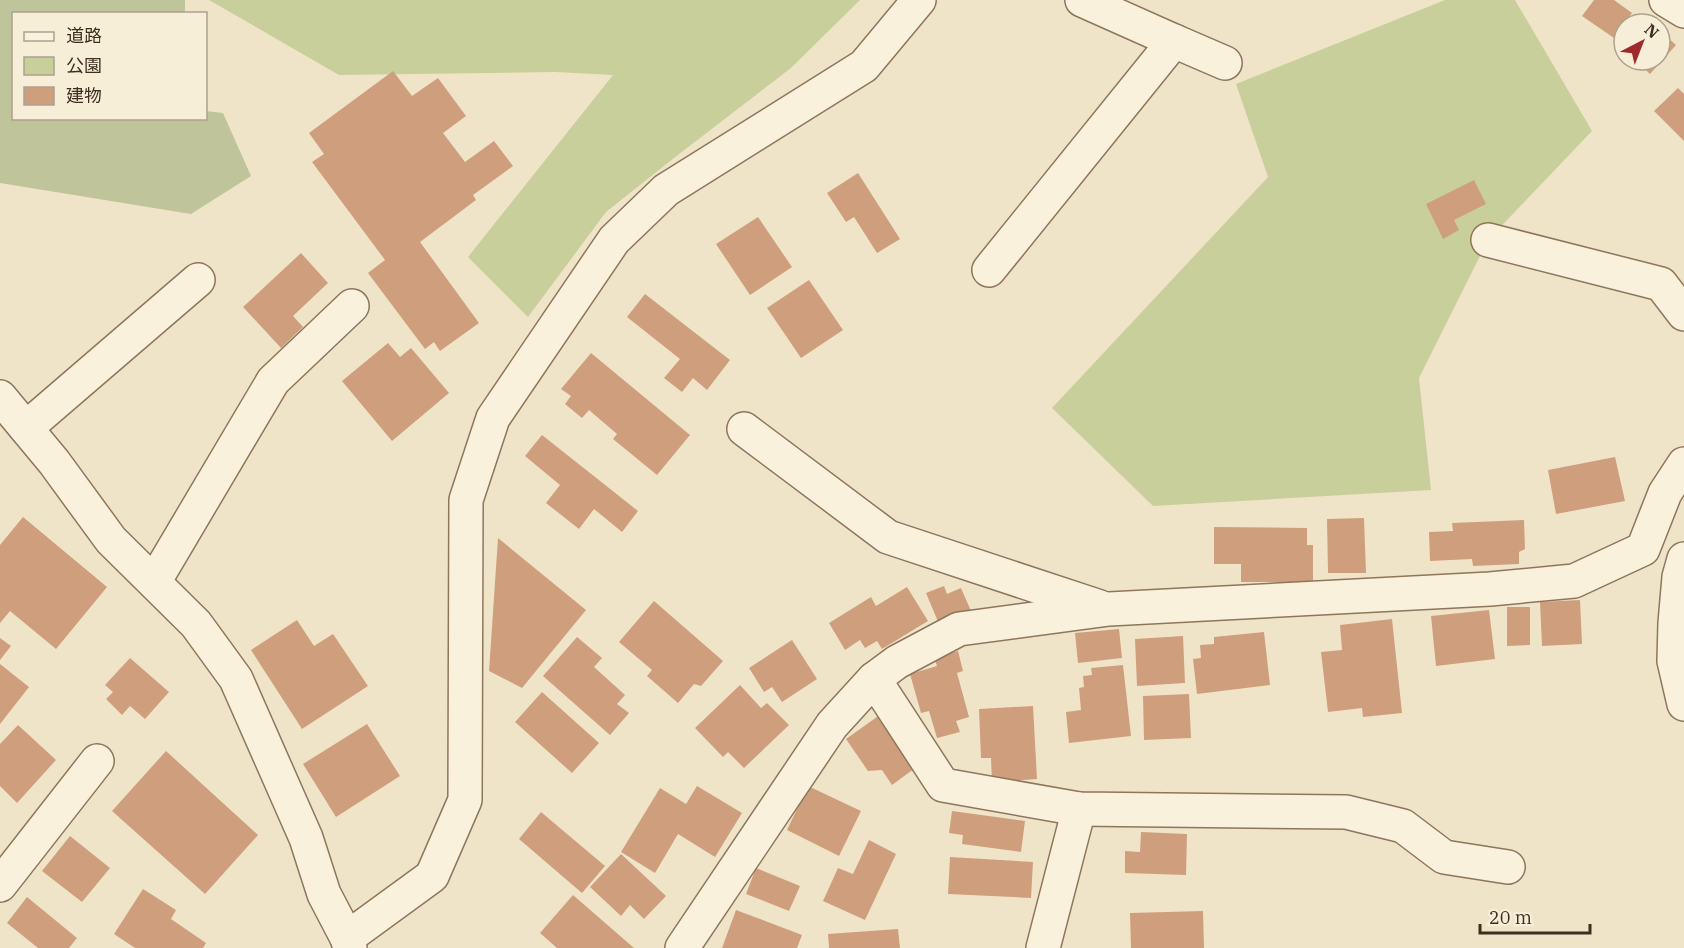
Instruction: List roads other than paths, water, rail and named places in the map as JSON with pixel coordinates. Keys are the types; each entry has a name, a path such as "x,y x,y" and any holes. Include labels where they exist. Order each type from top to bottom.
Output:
{"street":[{"path":"0,397 54,462 111,540 196,624 236,679 306,838 324,894 349,943 432,876 465,800 466,500 493,418 614,240 666,190 864,66 919,0"},
{"path":"1082,0 1225,63"},
{"path":"1666,0 1684,11"},
{"path":"989,270 1174,41"},
{"path":"1488,240 1660,284 1684,314"},
{"path":"26,428 198,280"},
{"path":"154,582 273,381 352,306"},
{"path":"744,429 888,537 1109,609"},
{"path":"682,948 832,725 874,679 897,662 959,629 1109,609 1490,589 1574,581 1643,549 1665,493 1684,464"},
{"path":"1684,559 1679,577 1674,661 1684,704"},
{"path":"874,679 943,785 1079,809 1346,812 1403,826 1444,857 1508,867"},
{"path":"0,885 97,761"},
{"path":"1043,948 1079,809"}]}
